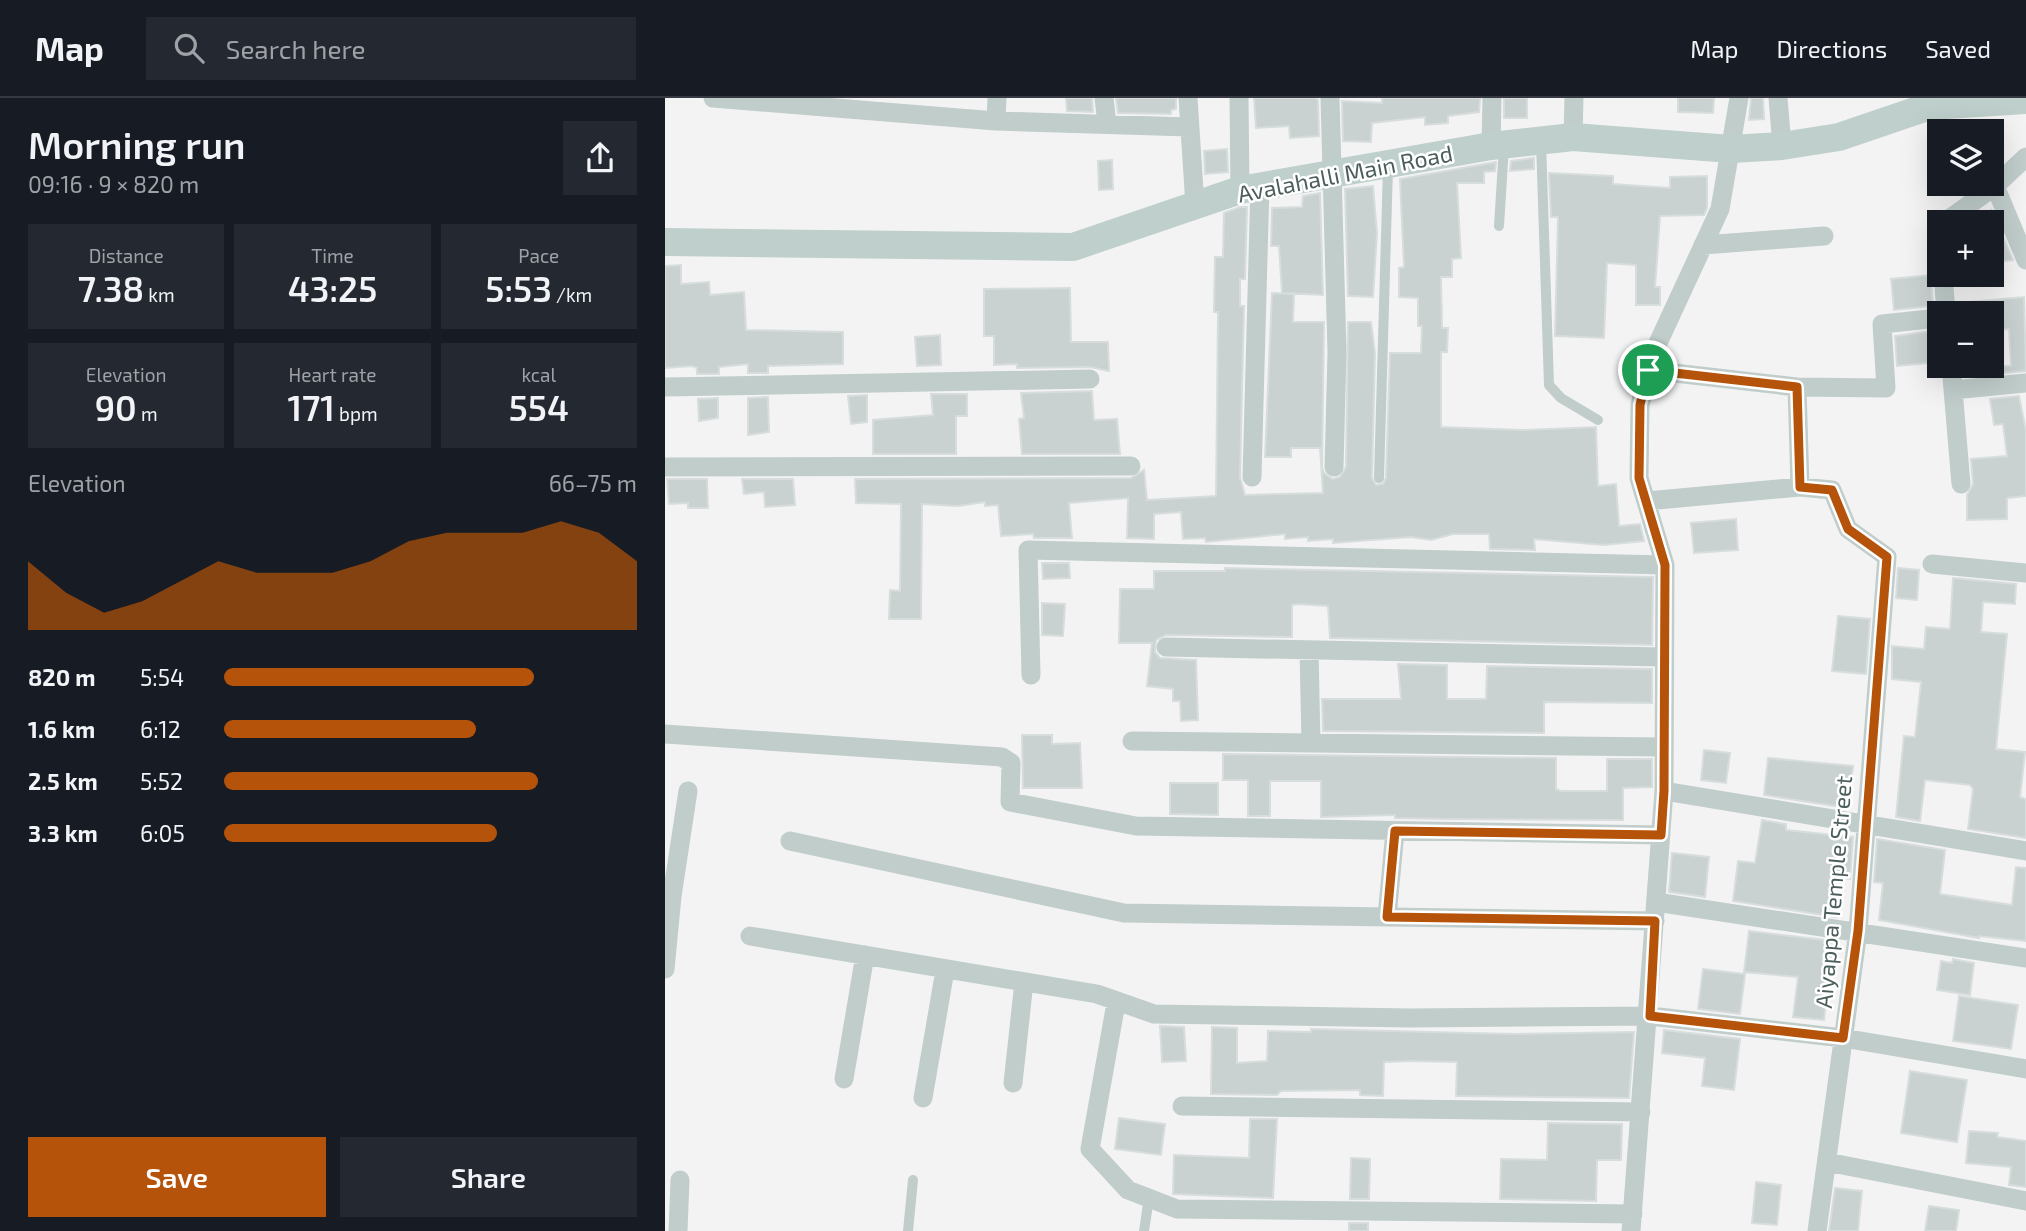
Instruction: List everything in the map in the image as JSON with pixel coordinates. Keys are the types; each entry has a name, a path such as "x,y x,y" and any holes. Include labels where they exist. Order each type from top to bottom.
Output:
{"main road":[{"name":"Avalahalli Main Road","path":"665,242 1073,247 1250,187 1497,145 1573,137 1731,149 1782,146 1839,137 1930,106 2022,99"}],"street":[{"path":"713,98 841,103 996,121 1189,127"},
{"path":"996,121 997,98"},
{"path":"1104,98 1107,124"},
{"path":"1188,98 1195,206"},
{"path":"1238,98 1250,187 1252,477"},
{"path":"1330,98 1336,352 1333,467"},
{"path":"1492,98 1497,145"},
{"path":"1573,137 1574,98"},
{"path":"1116,1003 1090,1149 1128,1190 1177,1209 1632,1222 1650,1016 1664,791 1665,565 1639,478 1640,405 1651,356 1720,209 1738,98"},
{"path":"1778,98 1782,146"},
{"path":"2004,178 2026,157"},
{"path":"1962,210 1981,196"},
{"path":"1999,196 2026,260"},
{"path":"1703,246 1823,236"},
{"path":"1648,370 1797,387 1886,388 1882,324 1927,319"},
{"path":"1952,378 1961,484"},
{"path":"665,387 1090,379"},
{"path":"1953,390 2026,383"},
{"path":"1647,500 1800,487 1797,387"},
{"path":"665,467 1131,466"},
{"name":"Aiyappa Temple Street","path":"1800,487 1832,490 1848,529 1887,557 1858,931 1817,1231"},
{"path":"1031,675 1028,550 1665,565"},
{"path":"1932,564 2026,573"},
{"path":"1166,647 1663,657"},
{"path":"1309,650 1311,743"},
{"path":"665,734 1002,757 1011,763 1010,802 1136,827 1661,835"},
{"path":"1132,741 1664,747"},
{"path":"665,969 668,896 688,791"},
{"path":"1664,791 2026,851"},
{"path":"1387,917 1395,831"},
{"path":"790,841 1124,913 1387,917 1656,911 1858,931 2026,958"},
{"path":"750,936 1097,994 1116,1003 1154,1014 1410,1018 1650,1016 1843,1038 2026,1069"},
{"path":"844,1079 865,955"},
{"path":"923,1098 945,970"},
{"path":"1013,1083 1024,982"},
{"path":"1182,1106 1641,1112"},
{"path":"1827,1162 2026,1201"},
{"path":"678,1231 680,1181"}],"lane":[{"path":"1541,142 1549,386 1561,398 1598,420"},
{"path":"1497,145 1499,226"},
{"path":"1379,478 1388,163"},
{"path":"908,1231 913,1180"},
{"path":"1143,1231 1149,1198"}],"building":[{"path":"1066,98 1092,98 1093,112 1067,111"},
{"path":"1116,98 1176,98 1176,109 1171,110 1171,114 1118,113"},
{"path":"1254,98 1315,98 1318,100 1319,136 1290,138 1289,126 1256,128"},
{"path":"1382,98 1480,98 1479,112 1448,116 1448,123 1425,125 1425,117 1372,123 1371,142 1343,141 1342,101 1382,103"},
{"path":"1504,98 1527,98 1527,118 1504,118"},
{"path":"1678,98 1714,98 1713,113 1678,112"},
{"path":"1751,98 1763,98 1764,119 1749,120"},
{"path":"1227,149 1228,172 1205,174 1204,151"},
{"path":"1534,158 1534,169 1510,171 1511,161"},
{"path":"1112,160 1113,189 1099,190 1098,161"},
{"path":"1496,162 1495,171 1484,172 1484,183 1457,183 1461,258 1452,259 1452,277 1441,277 1442,328 1448,328 1447,352 1441,352 1441,427 1523,430 1596,427 1598,486 1616,484 1619,526 1640,524 1644,541 1603,545 1534,539 1535,550 1490,549 1489,534 1453,534 1431,540 1411,537 1333,543 1333,539 1285,539 1285,534 1206,542 1205,538 1183,539 1181,512 1154,514 1154,539 1127,538 1128,498 1069,503 1072,538 1034,538 1033,534 1001,536 998,505 985,506 985,502 958,506 922,504 921,619 889,619 890,590 900,591 901,504 856,503 855,479 1131,478 1144,470 1147,500 1216,496 1218,312 1214,312 1215,257 1223,257 1224,213 1240,207 1247,207 1245,279 1240,279 1240,306 1244,306 1240,477 1245,495 1323,493 1320,448 1291,448 1291,457 1265,457 1272,293 1294,294 1293,322 1324,322 1322,467 1324,473 1333,479 1340,477 1346,467 1348,322 1371,322 1375,353 1372,478 1376,485 1383,484 1386,478 1390,353 1421,353 1422,326 1418,326 1418,298 1399,297 1399,268 1404,267 1400,179"},
{"path":"1549,173 1613,176 1613,184 1670,188 1670,177 1707,176 1707,208 1704,215 1660,216 1655,287 1660,287 1660,305 1636,305 1636,265 1607,263 1604,338 1555,336 1558,217 1551,217"},
{"path":"1373,186 1377,233 1373,297 1348,296 1345,189"},
{"path":"1320,193 1323,295 1282,293 1279,246 1271,246 1272,208 1302,207 1303,196"},
{"path":"2004,239 2013,260 2004,261"},
{"path":"681,265 681,284 709,282 710,295 744,292 746,330 843,332 843,364 768,366 768,373 748,373 748,364 719,367 719,374 697,374 697,368 692,366 665,368 665,266"},
{"path":"1927,275 1927,287 1932,287 1933,301 1927,301 1927,307 1894,310 1891,279"},
{"path":"1070,288 1071,342 1108,342 1109,371 1090,367 1017,368 1017,364 994,365 994,336 984,336 984,289"},
{"path":"2024,297 2026,371 2004,373 2004,366 2011,366 2009,329 2004,329 2004,301 1979,301"},
{"path":"1927,331 1927,363 1897,366 1895,336"},
{"path":"940,335 941,365 917,366 915,337"},
{"path":"1092,391 1094,420 1117,419 1120,454 1022,454 1019,419 1024,418 1021,393"},
{"path":"931,394 967,394 967,416 956,416 956,454 873,454 873,420 933,415"},
{"path":"867,395 867,422 851,424 848,396"},
{"path":"2019,396 2026,431 2026,496 2007,498 2007,519 1967,520 1967,495 1973,484 1971,459 2007,456 2003,424 1994,425 1990,399"},
{"path":"768,397 769,432 748,435 748,398"},
{"path":"718,398 718,418 699,421 698,399"},
{"path":"667,479 707,479 708,508 688,508 688,503 669,504"},
{"path":"742,479 793,479 795,505 765,507 764,492 744,494"},
{"path":"1736,519 1738,550 1694,553 1691,523"},
{"path":"1042,563 1069,563 1070,578 1043,579"},
{"path":"1225,568 1653,577 1652,645 1330,638 1328,606 1298,604 1292,605 1292,637 1166,635 1156,640 1155,652 1160,658 1196,660 1198,720 1181,721 1180,701 1173,701 1173,689 1147,686 1152,643 1119,643 1120,589 1154,589 1154,571 1225,571"},
{"path":"1898,568 1919,570 1917,600 1896,598"},
{"path":"1953,578 2016,584 2015,604 1983,602 1981,632 2007,634 1996,749 2025,752 2020,797 2026,799 2026,838 1968,829 1973,789 1970,785 1925,780 1920,821 1896,817 1904,736 1915,737 1921,682 1892,679 1892,646 1924,649 1926,627 1950,629"},
{"path":"1042,603 1065,604 1063,636 1042,635"},
{"path":"1838,616 1870,619 1866,674 1832,671"},
{"path":"1398,664 1447,665 1447,699 1486,699 1487,666 1652,669 1652,703 1544,702 1544,733 1323,731 1322,699 1401,699"},
{"path":"1022,735 1052,735 1052,744 1080,743 1082,788 1023,788"},
{"path":"1704,750 1730,753 1726,783 1701,780"},
{"path":"1223,754 1556,758 1556,789 1561,791 1607,791 1607,759 1652,759 1652,787 1623,788 1623,820 1446,819 1395,818 1395,815 1321,817 1321,781 1270,781 1270,816 1248,816 1248,780 1223,780"},
{"path":"1768,758 1853,766 1848,808 1764,795"},
{"path":"1170,783 1218,783 1218,815 1170,814"},
{"path":"1762,820 1786,824 1786,830 1853,837 1850,879 1841,878 1836,917 1733,901 1738,861 1755,863"},
{"path":"1877,839 1945,850 1940,894 2012,905 2016,867 2026,868 2026,941 1979,938 1879,920 1883,883 1874,882"},
{"path":"1672,853 1709,857 1705,897 1669,892"},
{"path":"1749,931 1833,941 1824,1020 1793,1017 1798,977 1744,972"},
{"path":"1953,959 1974,963 1970,995 1937,990 1941,961 1952,963"},
{"path":"1703,969 1745,974 1740,1014 1698,1009"},
{"path":"1959,996 2018,1005 2011,1049 1953,1041"},
{"path":"1160,1026 1184,1027 1186,1061 1162,1062"},
{"path":"1212,1027 1237,1028 1237,1063 1267,1061 1268,1031 1311,1032 1311,1029 1513,1034 1634,1032 1629,1098 1456,1096 1457,1062 1412,1061 1384,1062 1383,1096 1360,1095 1360,1090 1281,1091 1277,1095 1211,1094"},
{"path":"1664,1030 1740,1039 1734,1090 1702,1086 1705,1058 1662,1053"},
{"path":"1910,1071 1967,1080 1957,1142 1901,1133"},
{"path":"1119,1118 1165,1124 1161,1155 1115,1149"},
{"path":"1250,1119 1277,1119 1273,1198 1173,1194 1174,1155 1249,1158"},
{"path":"1548,1123 1622,1124 1621,1160 1597,1160 1596,1201 1500,1199 1501,1159 1547,1160"},
{"path":"1969,1131 1998,1133 1997,1137 2026,1141 2026,1187 2009,1185 2011,1167 1966,1163"},
{"path":"1351,1158 1370,1159 1369,1199 1350,1199"},
{"path":"1756,1182 1781,1185 1777,1225 1752,1223"},
{"path":"1835,1188 1862,1191 1858,1231 1829,1231"},
{"path":"1929,1206 1959,1210 1956,1231 1925,1231"},
{"path":"1349,1223 1368,1223 1368,1231 1349,1231"}],"route":[{"path":"1648,370 1797,387 1800,487 1832,490 1848,529 1887,557 1858,931 1843,1038 1650,1016 1655,921 1387,917 1395,831 1661,835 1664,791 1665,565 1663,550 1639,478 1640,405 1648,370"}]}
